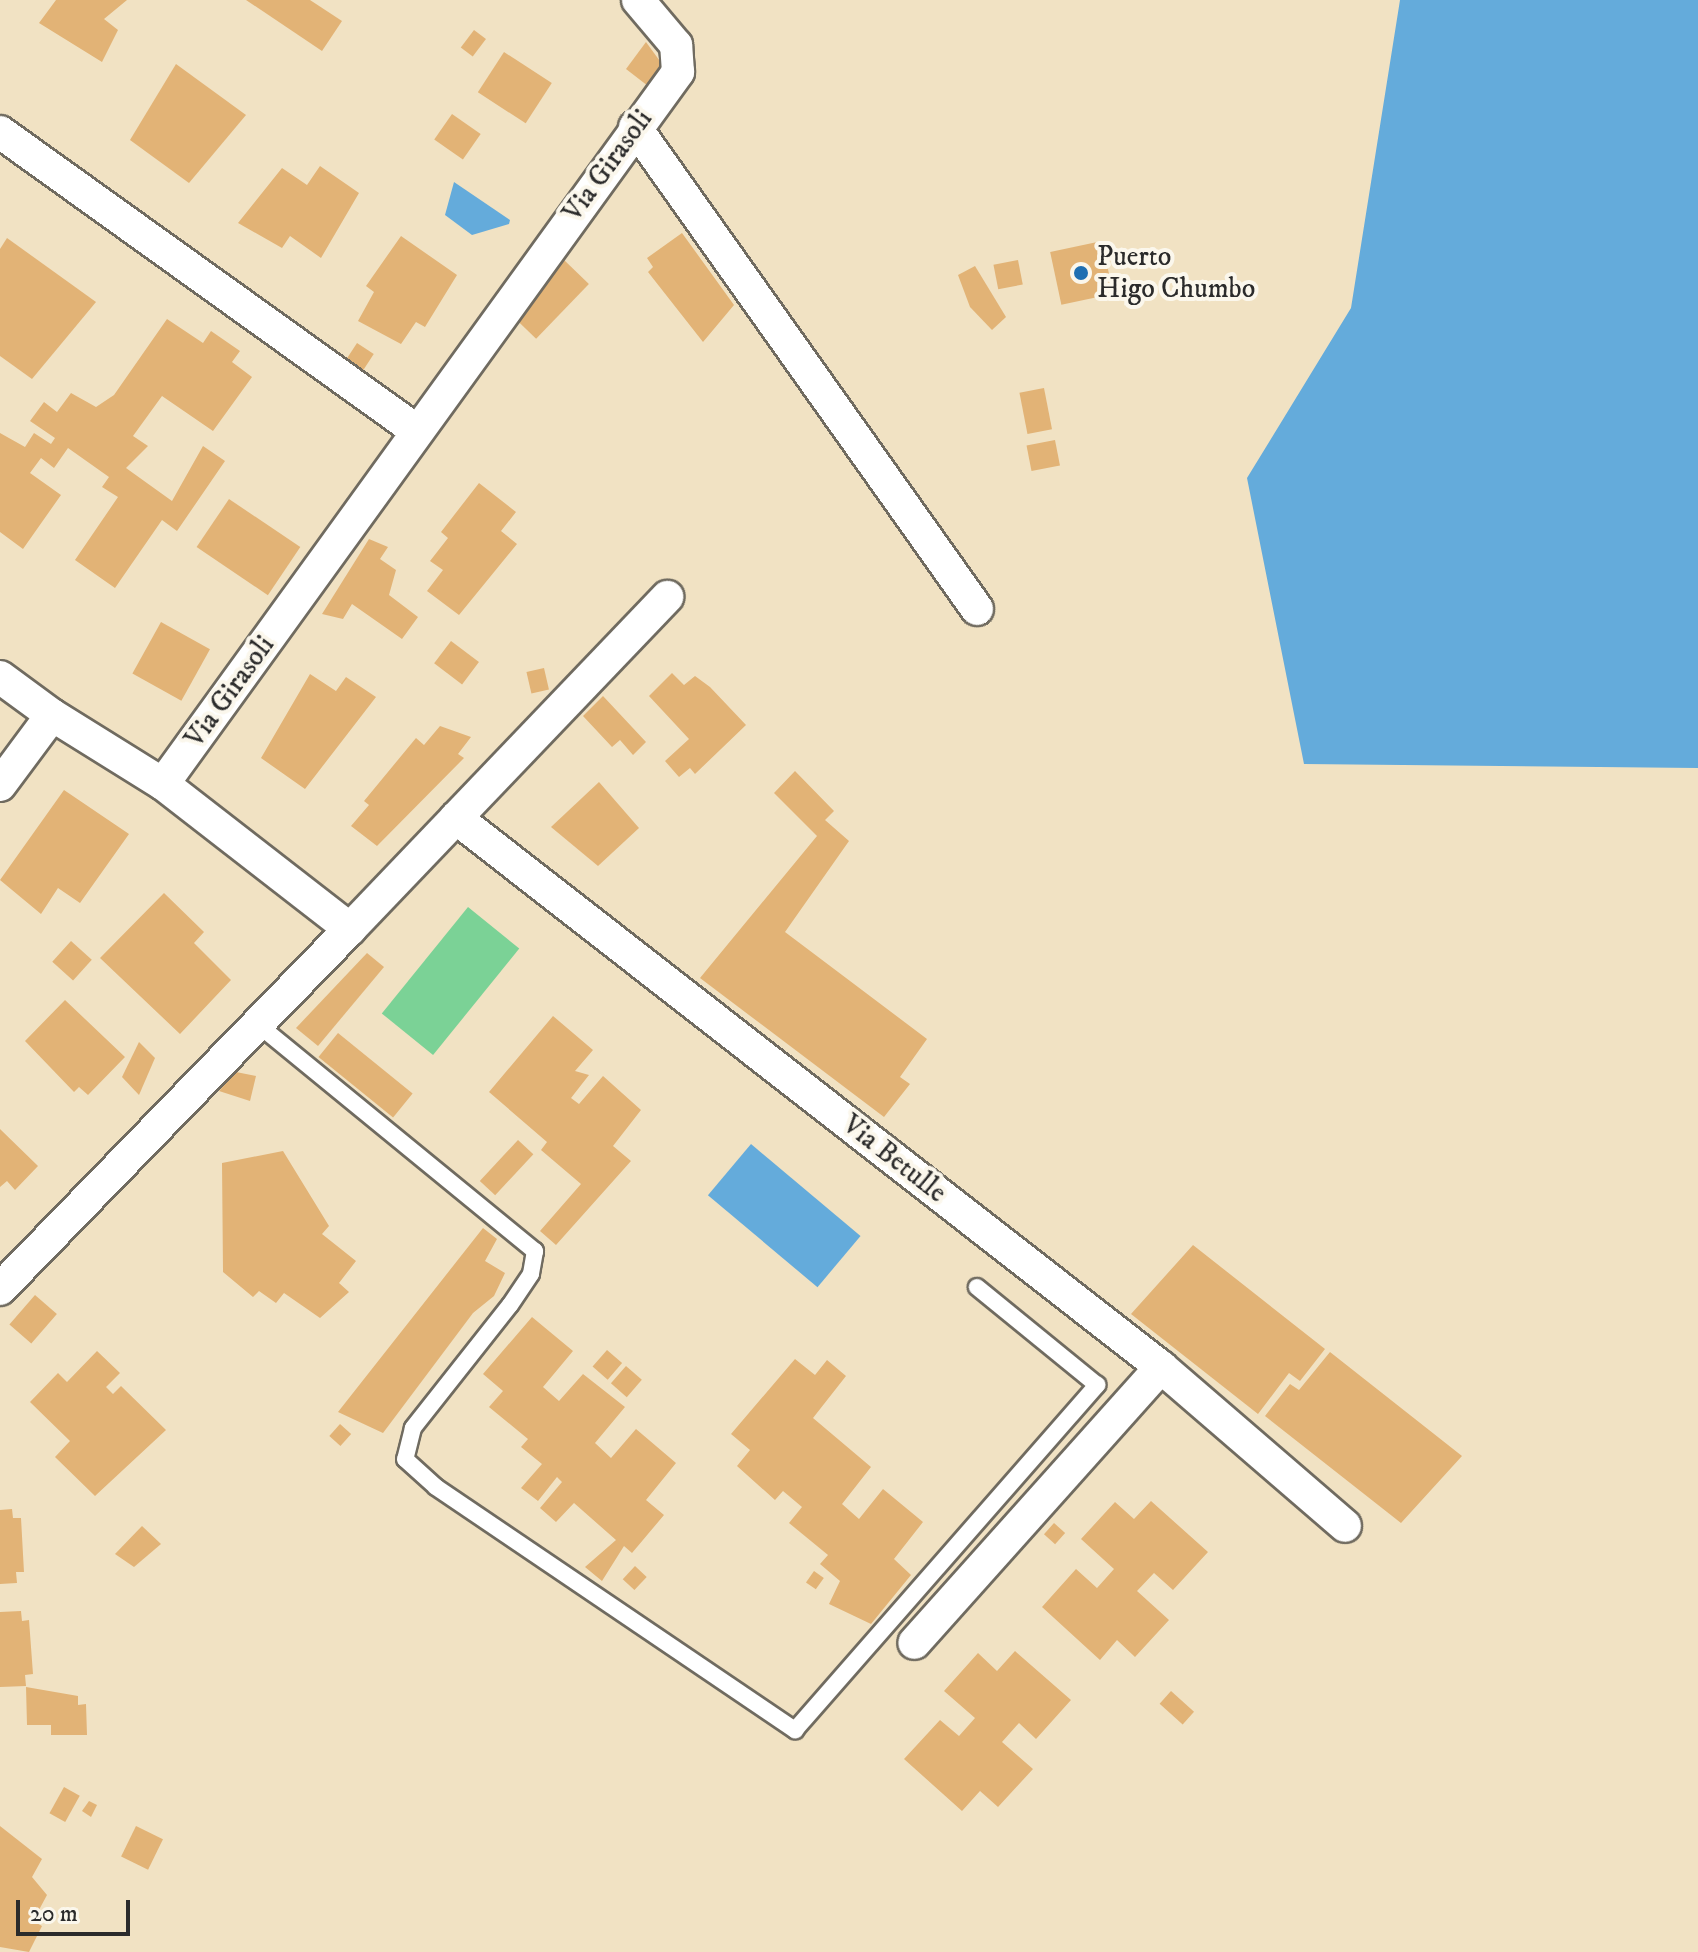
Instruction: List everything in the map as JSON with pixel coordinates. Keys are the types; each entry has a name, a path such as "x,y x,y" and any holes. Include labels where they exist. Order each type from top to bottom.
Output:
{"street":[{"name":"Via Girasoli","path":"163,784 635,127 678,72 676,45 638,0"},
{"path":"635,127 977,609"},
{"path":"0,132 417,431"},
{"path":"0,1289 254,1021 350,929 667,597"},
{"path":"0,677 52,715 163,784 350,929"},
{"path":"0,785 52,715"},
{"name":"Via Betulle","path":"456,818 1161,1367 1345,1526"},
{"path":"914,1643 1161,1367"}],"lane":[{"path":"254,1021 535,1251 531,1274 510,1305 413,1428 405,1459 436,1487 795,1730 1097,1385 977,1287"}],"green space":[{"path":"468,907 519,949 433,1055 382,1013"}],"water":[{"path":"1400,0 1698,0 1698,768 1304,764 1247,478 1351,308"},
{"path":"454,182 510,220 509,224 472,235 445,215"},
{"path":"751,1144 861,1236 817,1287 708,1195"}],"building":[{"path":"56,0 127,0 104,19 118,30 102,62 39,23"},
{"path":"246,0 310,0 342,21 322,51"},
{"path":"474,30 486,39 473,57 461,48"},
{"path":"646,42 662,64 648,86 626,69"},
{"path":"504,52 552,83 526,123 478,92"},
{"path":"176,64 246,115 189,183 130,140"},
{"path":"452,114 481,134 463,159 434,139"},
{"path":"320,166 359,193 321,258 290,236 282,248 238,223 282,168 307,185"},
{"path":"682,233 734,305 703,342 648,272 653,267 647,258"},
{"path":"401,236 457,275 425,327 416,322 401,344 358,321 374,292 366,286"},
{"path":"7,238 96,302 32,379 0,356 0,249"},
{"name":"Puerto Higo Chumbo","path":"1102,241 1113,294 1061,305 1050,252"},
{"path":"563,259 589,284 536,339 510,314"},
{"path":"1018,260 1023,285 998,289 993,265"},
{"path":"975,266 1006,317 992,330 970,307 958,275"},
{"path":"167,319 203,343 211,331 240,351 232,362 252,377 213,431 162,396 133,436 148,446 126,468 172,501 203,446 225,461 177,531 162,520 115,588 75,560 118,497 102,487 109,477 68,448 54,468 41,458 30,473 61,495 23,549 0,532 0,433 25,447 34,433 51,444 55,438 30,421 44,402 57,412 71,393 96,407 114,395"},
{"path":"357,343 374,354 362,372 346,361"},
{"path":"1044,388 1052,429 1027,434 1019,393"},
{"path":"1055,440 1060,466 1031,471 1027,446"},
{"path":"479,483 516,512 501,531 517,544 459,615 427,591 443,570 430,561 448,538 441,532"},
{"path":"229,499 300,547 268,595 197,547"},
{"path":"369,539 388,547 380,559 396,570 389,595 418,617 402,639 352,604 343,619 322,614"},
{"path":"161,622 210,649 181,701 132,674"},
{"path":"451,641 479,662 462,684 434,663"},
{"path":"544,668 549,689 531,693 526,672"},
{"path":"672,673 684,685 695,676 710,687 746,725 695,774 690,768 679,777 665,761 689,739 649,696"},
{"path":"310,674 336,691 346,677 376,697 305,789 261,758"},
{"path":"603,696 646,742 633,755 620,740 612,747 583,716"},
{"path":"440,726 471,737 458,754 464,758 377,846 351,826 369,805 364,801 416,738 424,745"},
{"path":"795,771 834,811 825,820 849,841 785,932 927,1039 900,1077 910,1084 884,1117 700,978 817,836 774,793"},
{"path":"599,782 639,828 598,866 551,827"},
{"path":"64,790 129,834 80,903 58,888 41,914 0,880"},
{"path":"164,893 204,932 194,943 231,980 180,1034 100,958"},
{"path":"71,941 92,960 73,981 52,962"},
{"path":"367,953 384,967 318,1046 296,1028"},
{"path":"65,1000 125,1057 88,1095 79,1087 74,1092 25,1041"},
{"path":"553,1016 593,1050 575,1071 589,1075 571,1098 579,1104 603,1076 641,1110 613,1146 631,1161 556,1245 540,1231 581,1184 541,1150 547,1142 489,1092"},
{"path":"338,1033 413,1093 393,1118 318,1057"},
{"path":"139,1042 155,1058 139,1095 122,1077"},
{"path":"236,1072 256,1076 250,1101 219,1091"},
{"path":"0,1129 38,1166 15,1190 7,1181 0,1187"},
{"path":"518,1140 533,1154 495,1195 480,1181"},
{"path":"283,1151 329,1226 322,1234 356,1261 339,1283 349,1292 320,1318 284,1293 276,1303 259,1291 253,1297 223,1272 222,1163"},
{"path":"483,1228 497,1239 485,1261 505,1273 494,1296 473,1313 383,1433 338,1412"},
{"path":"1193,1245 1325,1349 1300,1381 1289,1373 1258,1414 1131,1314"},
{"path":"35,1295 57,1314 31,1343 9,1324"},
{"path":"532,1317 573,1351 543,1387 559,1401 583,1374 625,1407 595,1443 611,1458 636,1429 676,1463 646,1500 664,1515 632,1553 624,1546 602,1581 585,1567 616,1540 574,1503 556,1522 540,1508 562,1482 557,1477 538,1501 521,1488 542,1464 521,1447 528,1439 489,1407 503,1391 483,1374"},
{"path":"607,1350 622,1363 608,1380 593,1367"},
{"path":"97,1351 120,1373 106,1387 113,1394 121,1386 166,1430 95,1496 55,1457 70,1441 30,1402 58,1373 67,1382"},
{"path":"1330,1352 1462,1456 1401,1523 1265,1416 1290,1384 1299,1390"},
{"path":"795,1359 815,1375 827,1360 846,1376 813,1418 871,1467 842,1504 859,1519 883,1489 923,1522 894,1559 911,1575 871,1624 829,1604 840,1581 820,1564 828,1555 789,1523 802,1507 783,1491 775,1500 737,1466 750,1450 731,1434"},
{"path":"626,1366 642,1380 627,1397 611,1383"},
{"path":"340,1424 351,1434 340,1446 329,1436"},
{"path":"1151,1501 1208,1552 1173,1590 1154,1573 1137,1591 1169,1620 1135,1657 1117,1640 1100,1660 1042,1607 1076,1569 1097,1588 1114,1569 1081,1539 1115,1502 1134,1519"},
{"path":"12,1509 13,1518 21,1518 24,1572 16,1572 17,1583 0,1584 0,1510"},
{"path":"1054,1523 1065,1533 1055,1544 1044,1534"},
{"path":"142,1526 161,1544 134,1567 115,1554"},
{"path":"635,1566 647,1577 634,1590 623,1579"},
{"path":"814,1571 824,1578 816,1589 806,1582"},
{"path":"21,1611 22,1621 29,1620 33,1674 25,1675 26,1686 0,1687 0,1612"},
{"path":"1015,1651 1071,1700 1036,1739 1019,1723 1002,1742 1033,1769 998,1807 980,1791 962,1811 904,1759 940,1720 959,1736 975,1718 944,1691 978,1653 997,1671"},
{"path":"26,1687 78,1696 78,1705 86,1704 87,1735 51,1735 51,1725 27,1725"},
{"path":"1171,1691 1194,1712 1183,1724 1160,1704"},
{"path":"64,1787 80,1796 65,1822 49,1813"},
{"path":"89,1801 97,1805 91,1817 82,1811"},
{"path":"0,1826 42,1859 32,1877 47,1895 33,1921 42,1926 29,1952 0,1947"},
{"path":"136,1826 163,1839 148,1870 121,1857"}],"place":[{"name":"Puerto Higo Chumbo","path":"1081,273"}]}
